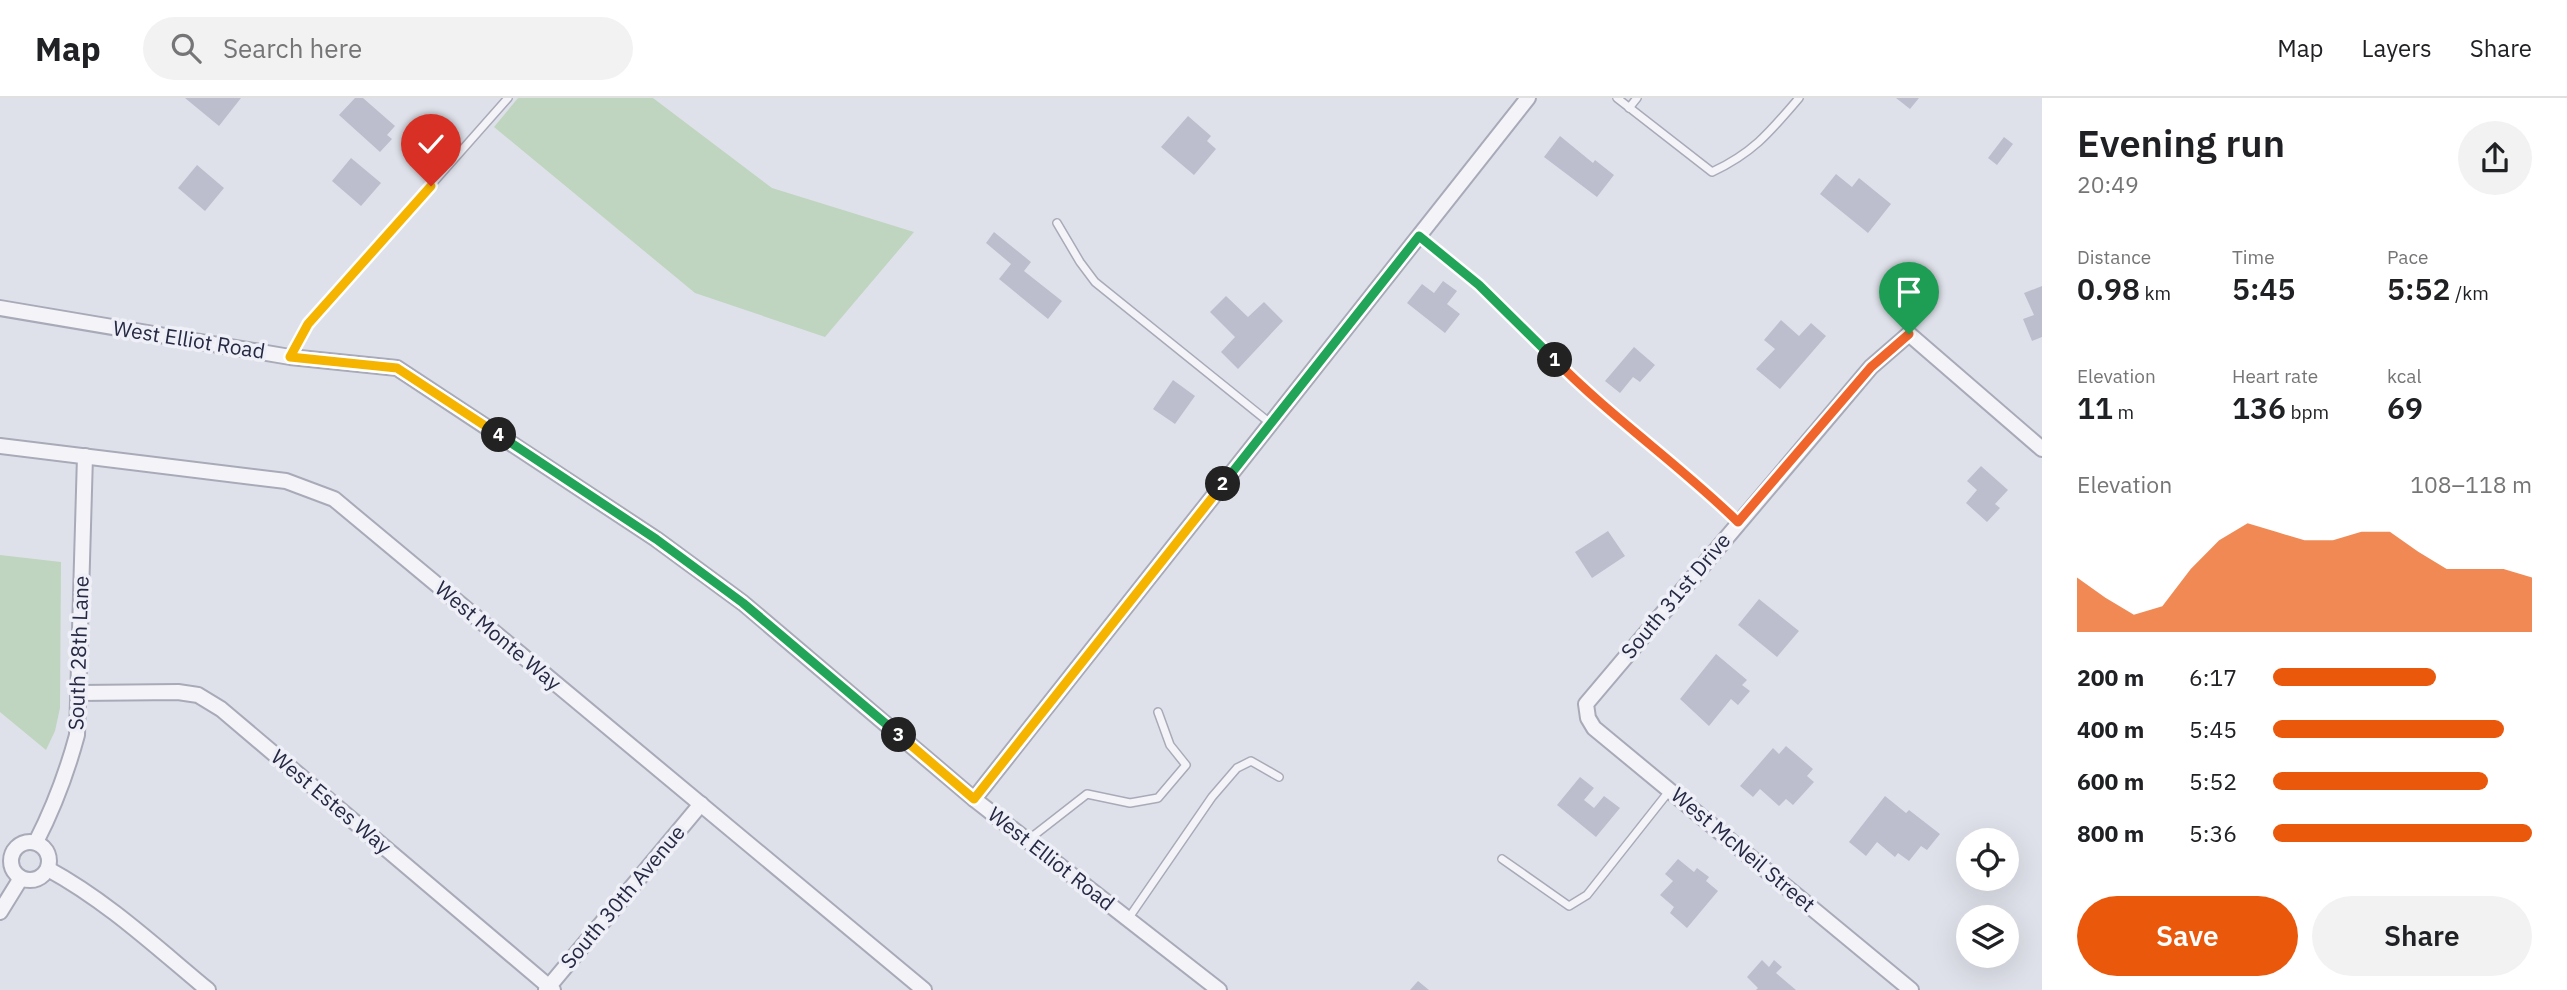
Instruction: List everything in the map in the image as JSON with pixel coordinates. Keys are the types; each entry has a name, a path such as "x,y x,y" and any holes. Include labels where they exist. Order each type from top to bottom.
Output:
{"street":[{"path":"974,799 1528,98"},
{"name":"West Elliot Road","path":"0,308 290,357 397,368 656,539 721,587 974,799 1219,990"},
{"name":"South 31st Drive","path":"1586,704 1871,367 1909,334 2042,449"},
{"name":"West Monte Way","path":"0,446 286,481 334,499 924,990"},
{"name":"South 28th Lane","path":"36,842 67,772 77,734 85,456"},
{"name":"West Estes Way","path":"79,693 178,692 198,695 221,709 549,989"},
{"name":"West McNeil Street","path":"1586,704 1588,718 1594,728 1911,990"},
{"name":"South 30th Avenue","path":"549,989 701,804"},
{"path":"23,842 36,842 49,856 48,869 45,874 33,880 20,878 12,869 5,853 23,842"},
{"path":"48,869 80,886 103,903 208,990"},
{"path":"0,912 20,878"}],"lane":[{"path":"290,357 308,324 508,98"},
{"path":"1617,98 1712,172 1734,162 1758,145 1799,98"},
{"path":"1629,108 1637,98"},
{"path":"1057,223 1095,282 1270,424"},
{"path":"1419,236 1479,285 1572,378 1715,499 1738,522"},
{"path":"1027,841 1087,794 1130,803 1158,798 1186,765 1170,745 1158,712"},
{"path":"1128,919 1212,797 1237,768 1251,761 1279,777"},
{"path":"1502,859 1569,906 1587,895 1671,790"}],"green space":[{"path":"518,98 653,98 772,188 914,232 825,337 695,293 494,127"},
{"path":"0,555 61,562 60,708 55,731 46,750 0,712"}],"building":[{"path":"185,98 241,98 219,126"},
{"path":"355,98 363,98 395,126 387,135 392,139 380,152 339,115"},
{"path":"1896,98 1919,98 1910,109"},
{"path":"1188,116 1211,136 1207,141 1216,149 1194,175 1161,147"},
{"path":"1560,136 1593,163 1595,160 1614,175 1597,197 1544,157"},
{"path":"2004,137 2013,144 1997,165 1988,158"},
{"path":"351,158 381,183 361,206 332,181"},
{"path":"197,165 224,188 205,211 178,188"},
{"path":"1836,174 1852,187 1859,178 1891,204 1868,233 1820,194"},
{"path":"994,232 1031,262 1024,271 1062,301 1048,319 999,279 1011,264 986,243"},
{"path":"1443,281 1457,291 1447,304 1460,314 1445,333 1407,303 1422,284 1434,293"},
{"path":"2042,286 2042,337 2032,341 2023,319 2034,315 2024,293"},
{"path":"1226,296 1248,317 1264,302 1283,321 1238,369 1221,352 1235,337 1210,312"},
{"path":"1781,320 1799,336 1811,323 1826,336 1780,389 1756,369 1775,349 1764,340"},
{"path":"1634,347 1655,365 1640,382 1633,377 1620,393 1605,381"},
{"path":"1173,380 1195,396 1175,424 1153,409"},
{"path":"1981,466 2008,490 1995,504 2000,508 1987,522 1966,503 1977,490 1967,481"},
{"path":"1608,531 1625,556 1592,578 1575,552"},
{"path":"1759,599 1799,631 1777,657 1738,625"},
{"path":"1716,654 1747,680 1742,685 1750,691 1738,705 1731,699 1709,726 1680,699"},
{"path":"1786,746 1813,769 1807,776 1814,782 1793,805 1786,799 1779,806 1760,789 1753,797 1740,786 1773,748 1779,754"},
{"path":"1580,777 1594,788 1584,800 1594,808 1604,796 1620,808 1596,837 1557,805"},
{"path":"1885,796 1906,813 1909,810 1940,834 1927,850 1921,846 1909,861 1898,853 1895,857 1877,842 1866,856 1849,842"},
{"path":"1678,859 1694,872 1697,868 1709,877 1706,881 1718,891 1687,928 1670,913 1674,907 1660,895 1673,881 1665,874"},
{"path":"1762,960 1769,967 1774,960 1782,967 1776,973 1796,990 1756,990 1758,988 1747,977"},
{"path":"1418,981 1429,990 1410,990"}],"route":[{"path":"431,186 308,324 290,357 397,368 656,539 743,603 974,799 1419,236 1479,285 1572,378 1715,499 1738,522 1871,367 1889,348 1909,334"}]}
